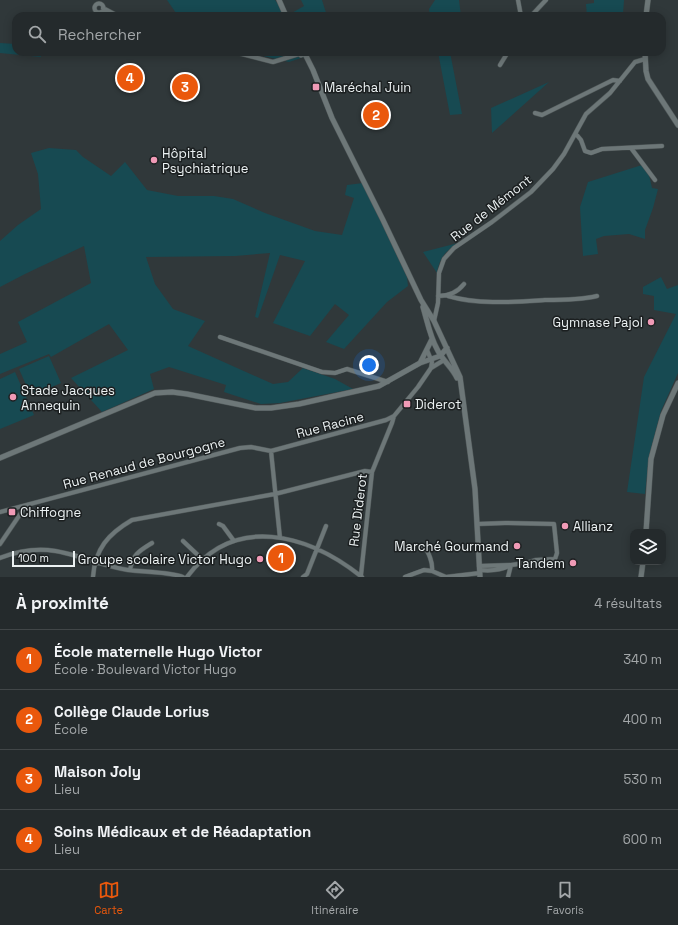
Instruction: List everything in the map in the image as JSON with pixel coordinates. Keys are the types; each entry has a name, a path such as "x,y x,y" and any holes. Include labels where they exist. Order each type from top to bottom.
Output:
{"street":[{"path":"279,0 284,12"},
{"path":"518,0 520,12"},
{"path":"535,12 546,0"},
{"path":"646,12 648,0"},
{"path":"103,8 110,12"},
{"path":"250,56 273,62 293,56"},
{"path":"304,56 313,70 332,118 421,300 428,316 432,339 440,356 451,368 462,392"},
{"path":"500,65 506,56"},
{"path":"645,59 648,79 678,125"},
{"name":"Rue de Mémont","path":"438,296 439,274 444,259 454,248 492,222 531,192 553,169 564,154 586,114 610,93 635,62 645,59"},
{"path":"535,113 542,115 613,80 620,81"},
{"path":"576,134 581,140 585,152 591,153 602,149 662,146"},
{"path":"631,148 655,180"},
{"path":"448,296 460,289 464,284"},
{"path":"434,321 438,296 448,296 469,300 495,301 573,299 597,296"},
{"path":"428,316 438,302"},
{"path":"428,316 434,321 460,377 475,489 480,571"},
{"path":"220,337 322,372 335,374 347,369 388,382"},
{"path":"432,339 443,340"},
{"path":"420,363 432,339"},
{"path":"0,458 156,393 172,392 187,394 256,408 271,408 299,404 369,389 388,382 420,363 440,356 447,348"},
{"path":"427,350 432,362 431,368"},
{"name":"Rue Diderot","path":"361,576 372,472 394,416 431,368 444,360"},
{"path":"646,529 652,458 663,415 678,383"},
{"name":"Rue Racine","path":"271,452 386,420 394,416"},
{"name":"Rue Renaud de Bourgogne","path":"0,512 240,448 251,447 271,452"},
{"path":"271,452 280,538"},
{"path":"93,577 95,561 109,536 132,520 275,494 365,471 372,472"},
{"path":"0,544 23,510 24,506"},
{"path":"219,524 223,526 234,541"},
{"path":"405,577 424,570 432,571 446,577 536,560 555,558 557,553 554,524 477,524"},
{"path":"306,576 326,526"},
{"path":"187,577 202,559 221,546 234,541 258,536 280,538 300,543 332,557 361,576"},
{"path":"184,541 202,559"},
{"path":"130,570 137,553 152,543"},
{"path":"423,546 427,550 433,568 432,571"},
{"path":"0,558 20,552 45,549 63,552 111,567 183,577"},
{"path":"508,577 511,565"},
{"path":"641,577 643,565"}],"shaded area":[{"path":"167,0 275,0 284,12 175,12"},
{"path":"301,0 322,0 326,12 294,12 304,6"},
{"path":"435,0 459,0 460,12 429,12 429,9"},
{"path":"594,0 624,0 623,12 587,12 586,4 594,3"},
{"path":"0,43 12,44 12,54 0,53"},
{"path":"264,56 304,57 289,62"},
{"path":"439,56 451,56 462,114 450,115"},
{"path":"549,82 492,133 491,108"},
{"path":"49,148 76,150 83,157 111,176 125,162 147,190 178,196 214,196 233,199 265,213 315,231 342,235 354,198 345,195 347,185 363,183 407,277 408,286 387,302 344,349 326,342 349,315 335,304 310,336 273,323 305,261 280,255 258,318 255,317 270,253 235,256 146,257 155,284 173,309 205,321 188,346 273,384 288,382 303,368 335,379 353,389 280,403 261,404 224,392 226,385 169,367 150,374 154,389 102,412 71,378 128,350 109,324 51,357 49,354 0,374 0,354 27,342 18,322 91,283 84,246 0,287 0,241 18,225 41,209 38,174 31,153"},
{"path":"642,165 649,175 652,188 658,189 645,230 645,239 629,234 604,236 596,239 598,254 583,256 580,207 588,182"},
{"path":"458,243 443,256 437,273 423,252"},
{"path":"661,277 667,289 678,285 678,373 661,411 649,456 645,494 627,492 644,377 676,314 654,310 654,296 643,294 643,287"},
{"path":"49,356 61,383 31,396 19,369"},
{"name":"Stade Jacques Annequin","path":"15,372 34,415 0,429 0,379"}],"place":[{"name":"Soins Médicaux et de Réadaptation","path":"130,78"},
{"name":"Maison Joly","path":"185,87"},
{"name":"Maréchal Juin","path":"316,87"},
{"name":"Collège Claude Lorius","path":"376,115"},
{"name":"Hôpital Psychiatrique","path":"154,160"},
{"name":"Gymnase Pajol","path":"651,322"},
{"name":"Stade Jacques Annequin","path":"13,397"},
{"name":"Diderot","path":"407,404"},
{"name":"Chiffogne","path":"12,512"},
{"name":"Allianz","path":"565,526"},
{"name":"Marché Gourmand","path":"517,546"},
{"name":"École maternelle Hugo Victor","path":"281,558"},
{"name":"Groupe scolaire Victor Hugo","path":"260,559"},
{"name":"Tandem","path":"573,563"}]}
